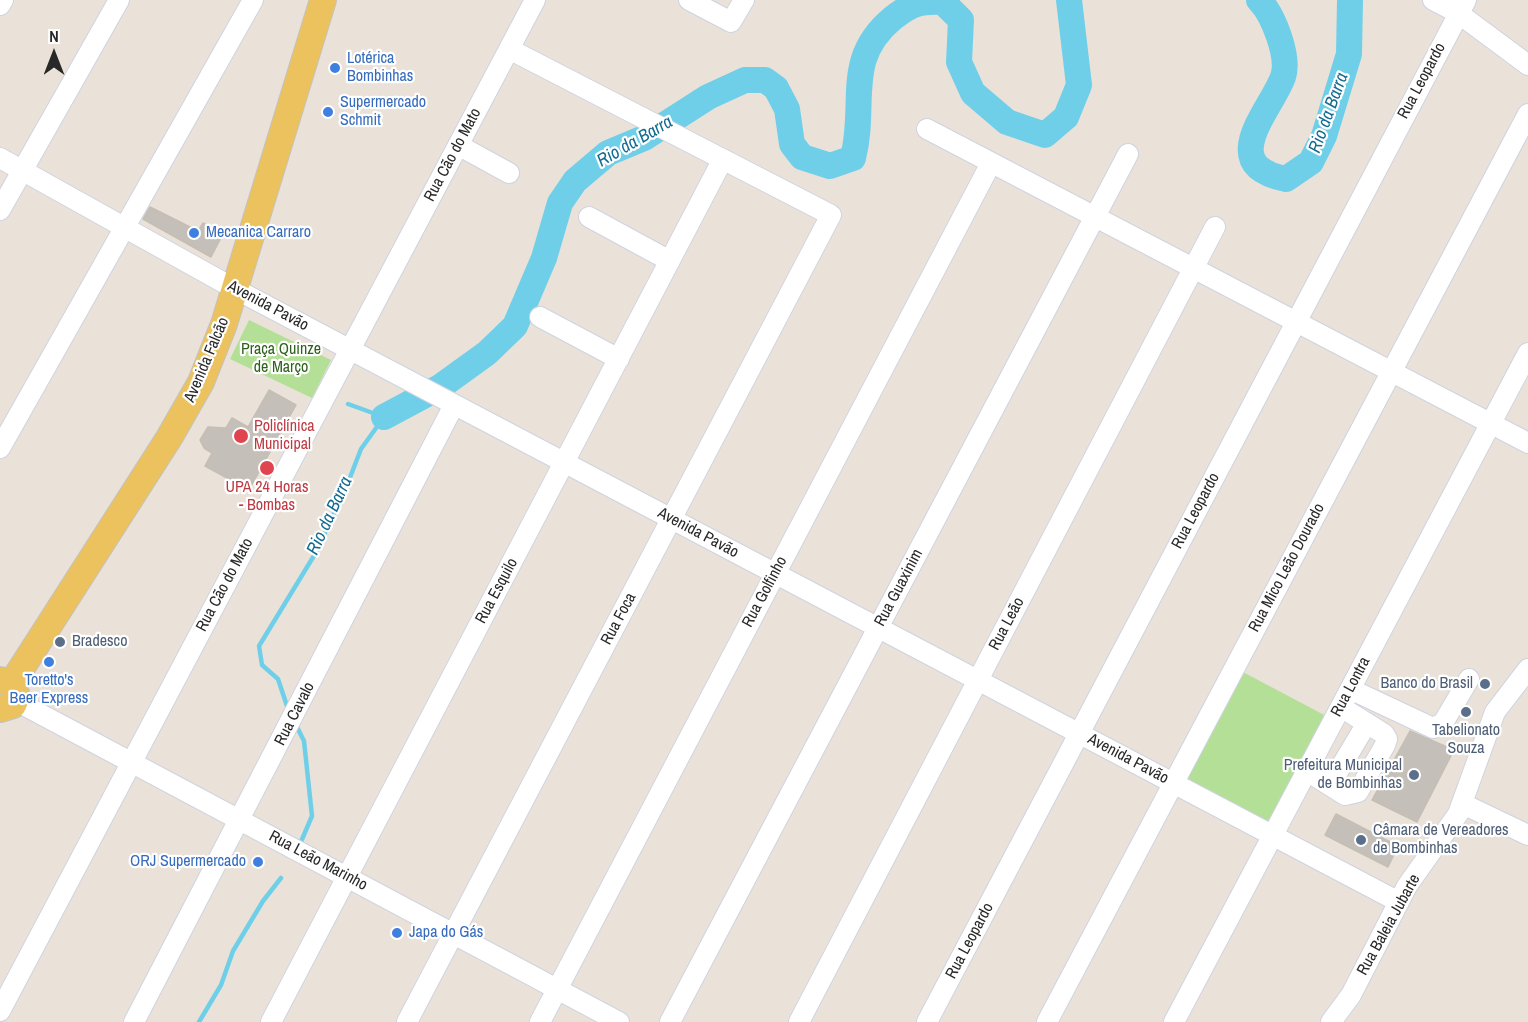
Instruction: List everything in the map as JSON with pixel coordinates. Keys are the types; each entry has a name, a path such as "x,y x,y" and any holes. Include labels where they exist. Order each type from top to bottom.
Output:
{"main road":[{"name":"Avenida Falcão","path":"7,693 188,408 214,353 323,0"}],"street":[{"path":"0,5 3,0"},
{"path":"0,210 119,0"},
{"path":"0,448 253,0"},
{"name":"Rua Cão do Mato","path":"0,1011 535,0"},
{"path":"689,0 731,22 744,0"},
{"path":"1433,0 1462,7 1528,65"},
{"name":"Rua Leopardo","path":"927,1022 1462,7"},
{"path":"509,49 723,159"},
{"name":"Rua Mico Leão Dourado","path":"1047,1022 1528,114"},
{"path":"927,129 1528,443"},
{"path":"458,146 509,173"},
{"name":"Rua Guaxinim","path":"670,1022 1128,154"},
{"name":"Avenida Pavão","path":"0,158 235,289 1400,902"},
{"name":"Rua Foca","path":"407,1022 831,215 723,159"},
{"name":"Rua Esquilo","path":"271,1022 723,159"},
{"name":"Rua Golfinho","path":"540,1022 991,163"},
{"path":"589,217 670,261"},
{"name":"Rua Leão","path":"799,1022 1215,227"},
{"path":"540,317 619,359"},
{"name":"Rua Lontra","path":"1174,1022 1528,353"},
{"name":"Rua Cavalo","path":"134,1022 454,405"},
{"name":"Rua Baleia Jubarte","path":"1331,1022 1351,995 1400,902 1463,804 1495,712 1528,669"},
{"path":"1350,689 1433,728 1443,723 1469,679"},
{"name":"Rua Leão Marinho","path":"7,693 619,1022"},
{"path":"1307,771 1345,795 1359,792 1387,739 1384,734 1341,707"},
{"path":"1330,785 1367,723"},
{"path":"1463,804 1528,835"}],"green space":[{"name":"Praça Quinze de Março","path":"249,320 331,360 312,398 230,359"},
{"path":"1241,671 1328,717 1269,828 1182,782"}],"building":[{"name":"Mecanica Carraro","path":"150,207 198,231 203,223 223,234 211,257 143,219"},
{"name":"Policlínica Municipal","path":"269,390 296,405 249,490 205,466 212,453 204,448 200,440 208,427 226,428 232,418 248,427"},
{"name":"Prefeitura Municipal de Bombinhas","path":"1410,731 1454,750 1417,822 1372,800"},
{"name":"Câmara de Vereadores de Bombinhas","path":"1336,814 1398,846 1388,867 1325,835"}],"waterway":[{"name":"Rio da Barra","path":"384,417 440,387 487,353 515,326 544,258 560,203 575,181 608,153 644,138 708,97 745,80 765,80 776,88 787,109 792,144 802,157 830,166 853,158 857,138 862,66 868,49 893,18 911,6 928,2 943,2 961,20 959,62 973,93 1007,122 1045,135 1066,117 1079,85 1069,0"},
{"name":"Rio da Barra","path":"1259,0 1275,25 1285,69 1277,90 1253,135 1251,149 1254,162 1265,172 1286,179 1311,162 1324,136 1349,54 1350,0"},
{"name":"Rio da Barra","path":"288,709 278,679 262,665 259,646 315,554 344,493 361,449 384,417 348,404"},
{"name":"Rio da Barra","path":"296,725 304,741 312,816 300,844"},
{"name":"Rio da Barra","path":"199,1022 221,985 233,951 263,901 281,878"}],"place":[{"name":"Lotérica Bombinhas","path":"335,68"},
{"name":"Supermercado Schmit","path":"328,112"},
{"name":"Mecanica Carraro","path":"194,233"},
{"name":"Policlínica Municipal","path":"241,436"},
{"name":"UPA 24 Horas - Bombas","path":"267,468"},
{"name":"Bradesco","path":"60,642"},
{"name":"Toretto's Beer Express","path":"49,662"},
{"name":"Banco do Brasil","path":"1485,684"},
{"name":"Tabelionato Souza","path":"1466,712"},
{"name":"Prefeitura Municipal de Bombinhas","path":"1414,775"},
{"name":"Câmara de Vereadores de Bombinhas","path":"1361,840"},
{"name":"ORJ Supermercado","path":"258,862"},
{"name":"Japa do Gás","path":"397,933"}]}
